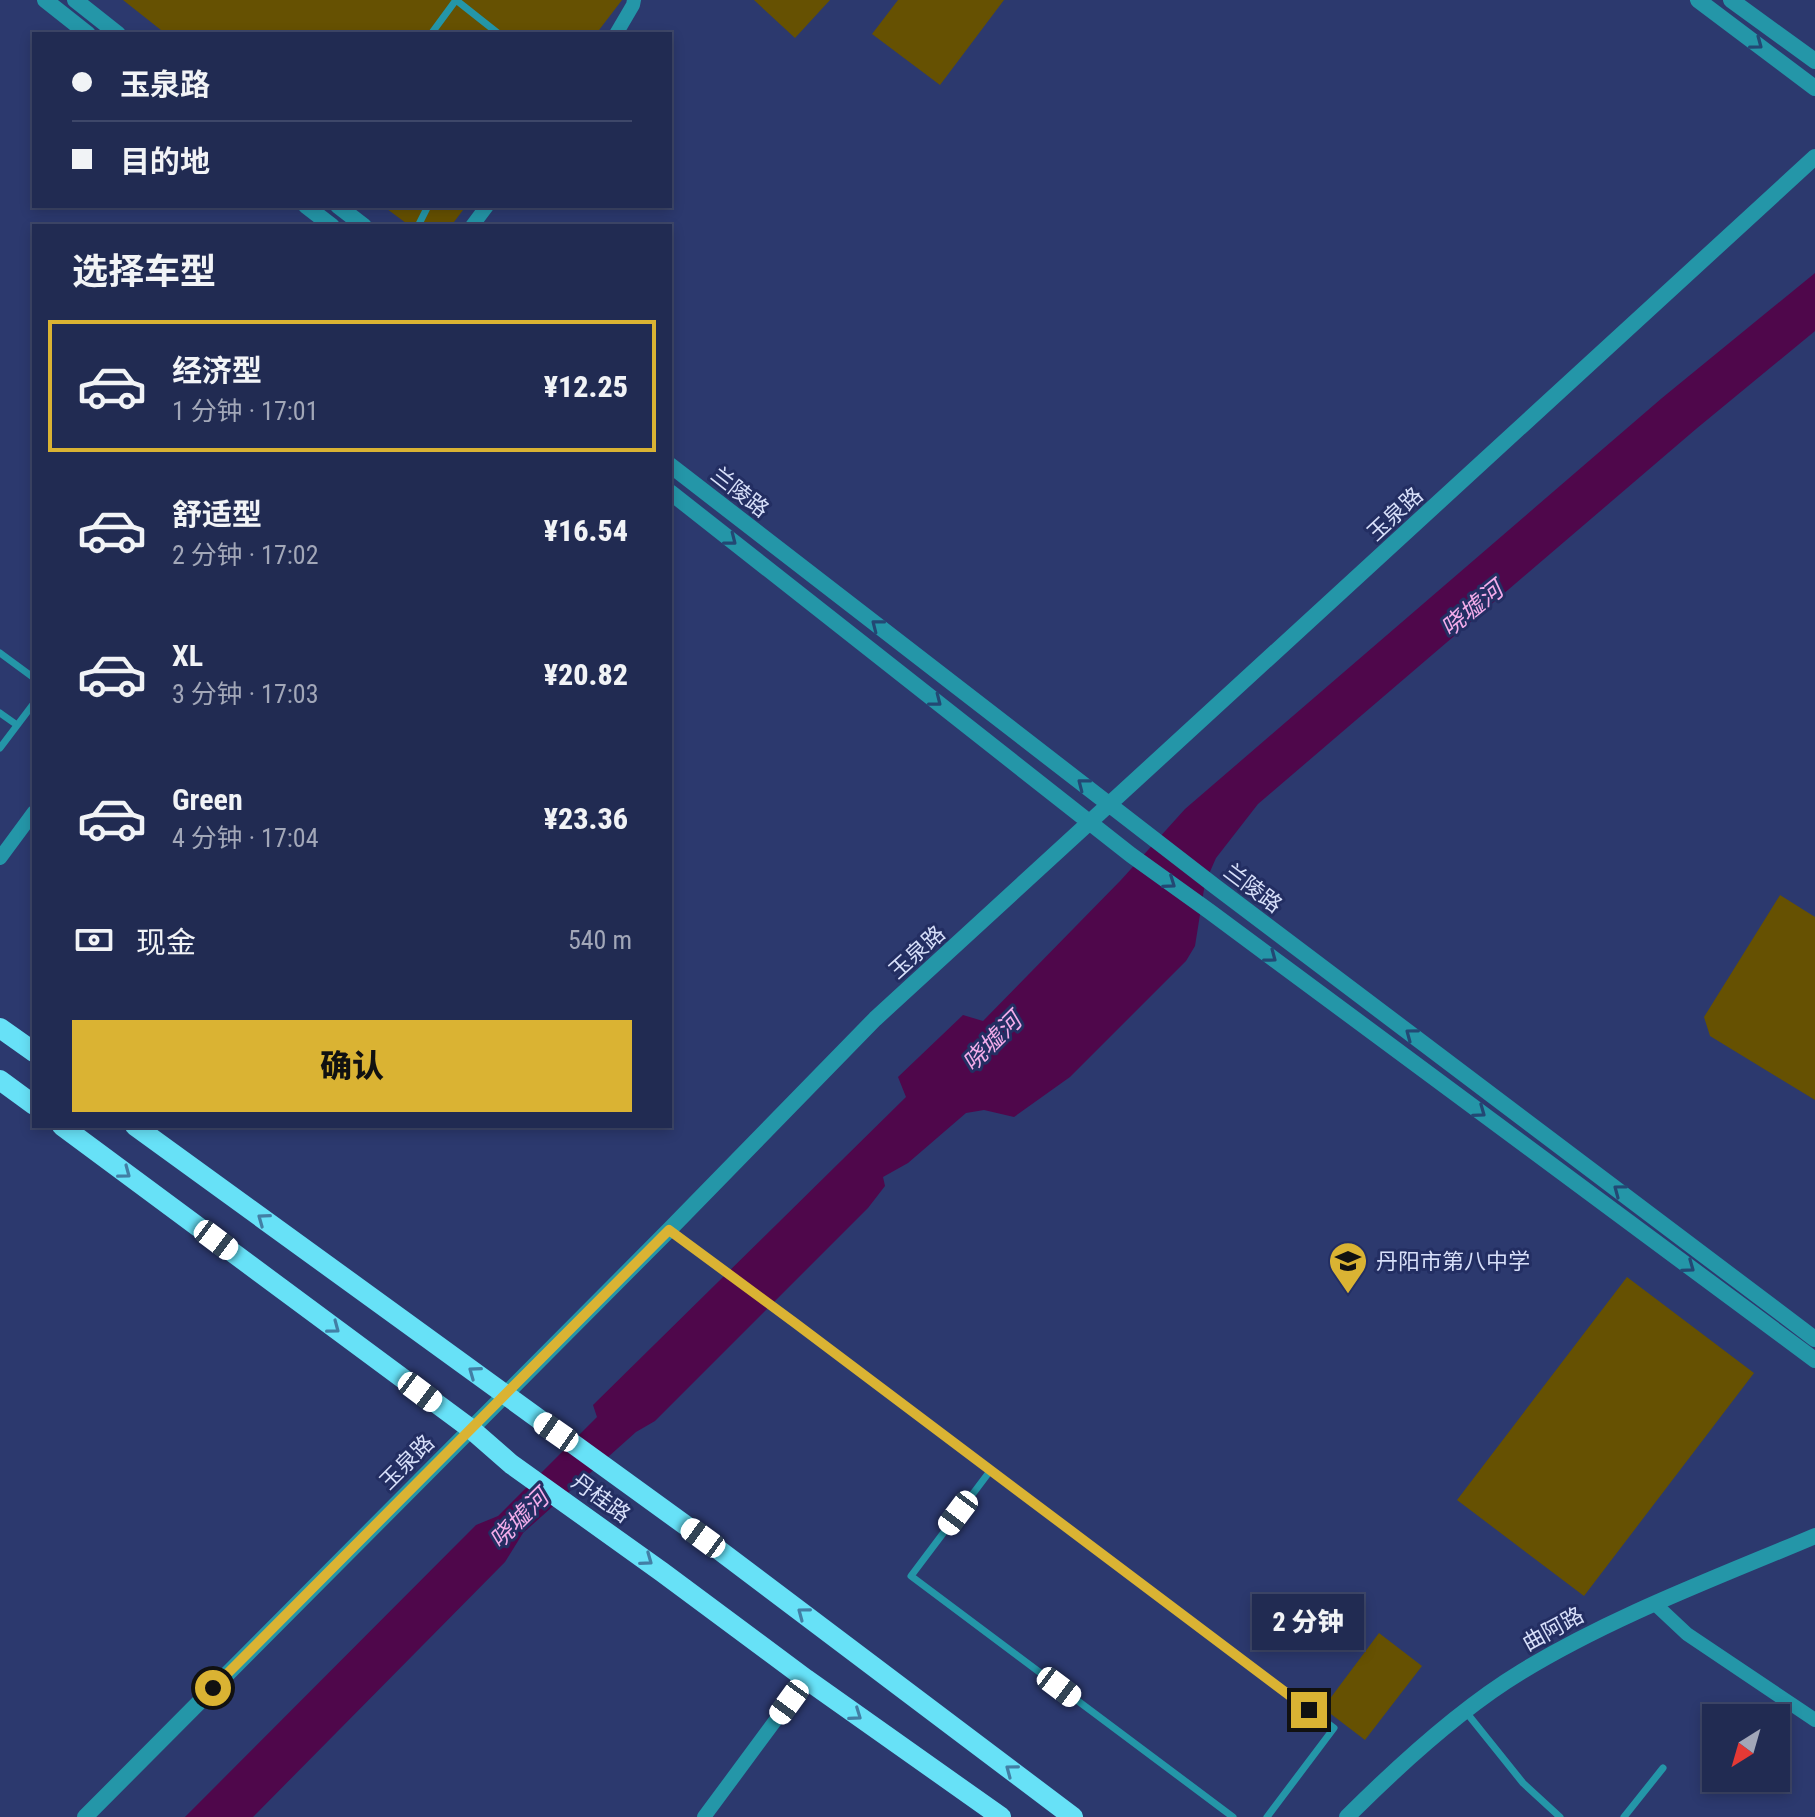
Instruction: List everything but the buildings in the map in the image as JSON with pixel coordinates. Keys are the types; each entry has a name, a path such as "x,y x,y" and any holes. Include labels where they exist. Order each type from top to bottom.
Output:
{"main road":[{"path":"0,1028 32,1051"},
{"path":"0,1080 32,1104"},
{"name":"丹桂路","path":"65,1128 471,1429 511,1464 1001,1817"},
{"name":"丹桂路","path":"138,1128 703,1538 1073,1817"}],"street":[{"path":"45,0 85,32"},
{"path":"75,0 115,32"},
{"path":"617,32 634,0"},
{"path":"1698,0 1815,88"},
{"path":"1731,0 1815,61"},
{"name":"玉泉路","path":"85,1817 875,1019 1815,157"},
{"path":"309,208 329,224"},
{"path":"341,208 361,224"},
{"name":"兰陵路","path":"672,467 1216,887 1815,1339"},
{"name":"兰陵路","path":"672,494 1131,855 1815,1360"},
{"path":"0,858 32,815"},
{"name":"曲阿路","path":"1347,1817 1465,1711 1520,1672 1611,1622 1815,1536"},
{"path":"1655,1604 1687,1634 1815,1720"},
{"path":"704,1817 806,1679"}],"lane":[{"path":"432,32 456,0 496,32"},
{"path":"0,653 32,677"},
{"path":"0,748 32,706"},
{"path":"0,713 17,725"},
{"path":"669,1230 1334,1728 1267,1817"},
{"path":"990,1471 911,1576 1233,1817"},
{"path":"1465,1711 1523,1783 1560,1817"},
{"path":"1624,1817 1663,1768"}],"shaded area":[{"path":"123,0 622,0 598,32 163,32"},
{"path":"754,0 830,0 795,38"},
{"path":"898,0 1004,0 940,85 872,34"},
{"path":"386,208 464,208 452,224 407,224"},
{"path":"1780,895 1815,917 1815,1100 1710,1036 1704,1017"},
{"path":"1627,1277 1754,1373 1584,1596 1457,1500"},
{"path":"1379,1633 1422,1666 1365,1740 1323,1708"}],"water":[{"name":"哓墟河","path":"1815,273 1815,331 1258,804 1216,858 1205,883 1195,946 1186,961 1070,1077 1014,1117 984,1110 966,1113 908,1163 883,1177 885,1186 868,1208 655,1421 636,1432 523,1533 505,1562 253,1817 185,1817 476,1525 498,1516 597,1417 593,1405 906,1097 898,1077 963,1015 983,1021 1121,880 1185,809 1662,398"}],"place":[{"name":"丹阳市第八中学","path":"1348,1295"}],"route":[{"path":"213,1688 669,1230 1309,1710"}]}
